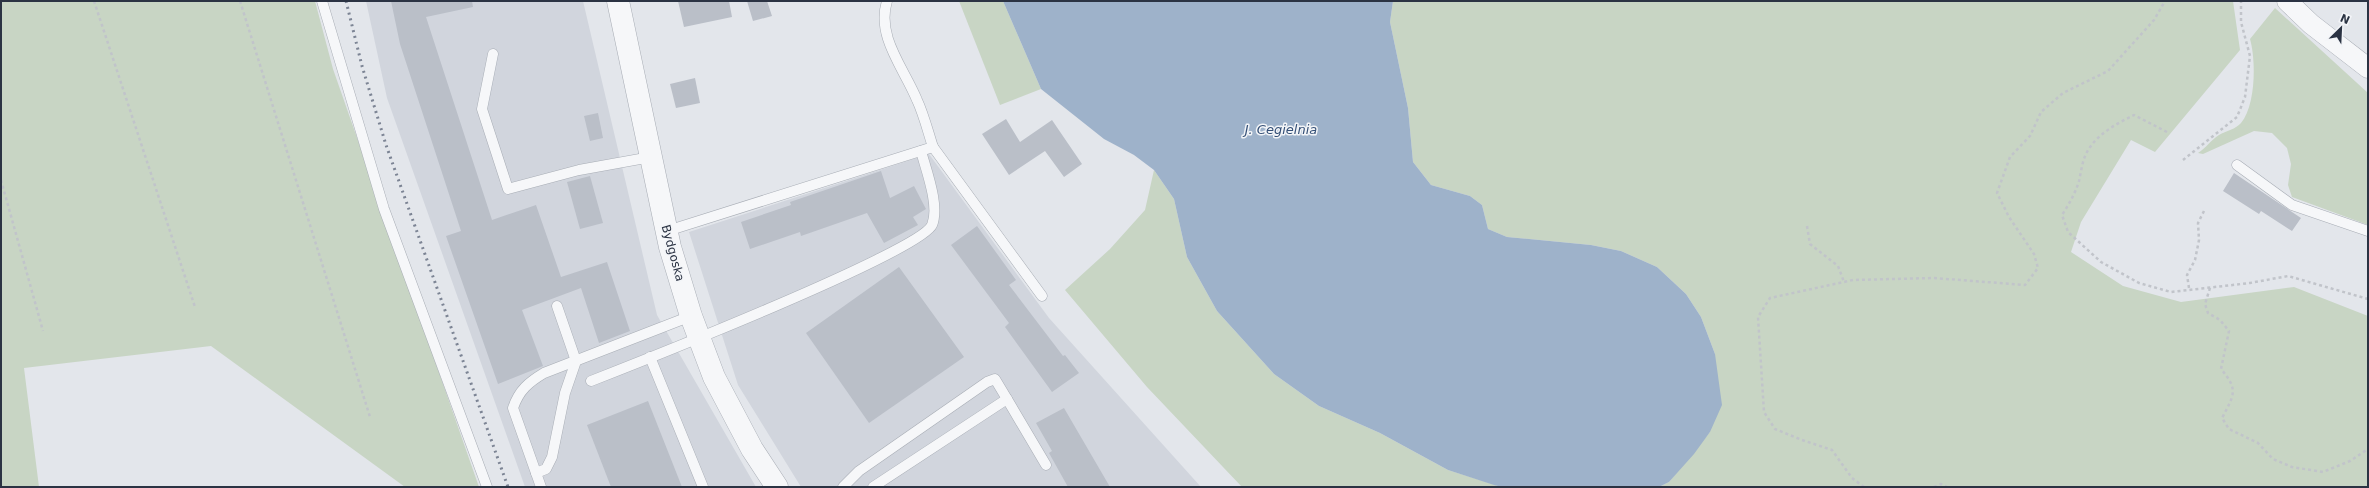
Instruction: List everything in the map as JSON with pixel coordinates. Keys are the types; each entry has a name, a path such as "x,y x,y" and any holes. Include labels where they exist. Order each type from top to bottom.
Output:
{"street":[{"name":"Bydgoska","path":"618,1 667,231 690,316 714,377 752,449 776,487"},
{"path":"2287,1 2311,24 2368,68"}],"lane":[{"path":"322,1 384,209 487,487"},
{"path":"887,1 883,13 888,42 917,101 933,147 1042,296"},
{"path":"493,54 482,109 508,189 579,170 651,157"},
{"path":"667,231 933,147"},
{"path":"591,381 779,304 880,257 928,231 936,214 921,151"},
{"path":"2237,165 2292,205 2368,232"},
{"path":"536,473 546,470 552,457 565,393 576,361 557,306"},
{"path":"541,487 513,408 518,395 529,382 544,373 690,316"},
{"path":"650,357 703,487"},
{"path":"843,487 859,471 987,382 995,379 1046,465"},
{"path":"873,487 1007,399"}],"path":[{"path":"94,1 195,307"},
{"path":"240,1 370,417"},
{"path":"1864,487 1852,478 1832,450 1802,440 1775,428 1764,412 1758,317 1770,298 1853,280 1934,278 2025,285 2038,268 2034,254 2008,217 1997,193 2010,157 2030,136 2041,112 2063,93 2108,71 2154,20 2165,1"},
{"path":"2183,160 2237,117 2246,97 2250,56 2242,22 2241,1"},
{"path":"2166,132 2134,115 2117,124 2102,135 2086,154 2078,182 2070,202 2062,215 2068,232 2101,262 2139,283 2171,292 2189,288 2210,288 2288,276 2368,299"},
{"path":"1,180 43,331"},
{"path":"2189,288 2187,275 2195,260 2199,240 2198,223 2204,211"},
{"path":"1807,226 1810,244 1838,266 1844,282"},
{"path":"2210,288 2205,304 2208,313 2220,320 2229,331 2221,369 2232,382 2234,395 2222,418 2229,429 2258,443 2273,459 2292,466 2323,472 2350,461 2368,449"},
{"path":"1934,487 1941,484 1947,487"}],"shaded area":[{"path":"366,1 583,1 657,315 756,487 525,487 387,98"},
{"path":"929,154 1049,318 1201,487 801,487 738,385 689,232"}],"green space":[{"path":"1,1 315,1 333,69 479,487 405,487 211,346 24,368 39,487 1,487"},
{"path":"959,1 1003,1 1041,89 1000,105"},
{"path":"1393,1 2233,1 2240,50 2155,152 2131,140 2081,222 2071,252 2123,286 2181,302 2294,287 2368,316 2368,487 1659,487 1669,482 1710,432 1715,354 1701,317 1686,294 1657,267 1621,251 1591,245 1507,237 1488,229 1482,205 1470,196 1431,185 1413,162 1408,108 1390,22"},
{"path":"2275,8 2368,93 2368,225 2292,197 2288,185 2291,164 2287,148 2272,133 2254,131 2203,154 2198,153 2213,139 2239,125 2246,115 2252,94 2254,70 2250,39"},
{"path":"1154,170 1174,199 1187,257 1217,311 1274,374 1319,406 1380,433 1448,470 1502,487 1242,487 1147,387 1065,290 1110,249 1145,210"}],"water":[{"name":"J. Cegielnia","path":"1003,1 1393,1 1390,22 1408,108 1413,162 1431,185 1470,196 1482,205 1488,229 1507,237 1591,245 1621,251 1657,267 1686,294 1701,317 1715,354 1722,405 1710,432 1694,454 1669,482 1659,487 1502,487 1448,470 1380,433 1319,406 1274,374 1217,311 1187,257 1174,199 1154,170 1134,155 1104,139 1041,89"}],"building":[{"path":"391,1 472,1 473,7 426,17 492,220 536,205 561,277 607,262 630,331 599,343 581,288 522,310 543,366 498,384 446,236 461,231 400,44"},
{"path":"678,1 729,1 732,17 684,27"},
{"path":"747,1 767,1 772,16 753,21"},
{"path":"695,78 700,103 676,108 670,84"},
{"path":"598,113 603,138 590,141 584,116"},
{"path":"1006,119 1020,142 1052,120 1082,164 1064,177 1045,151 1009,175 982,134"},
{"path":"881,171 890,198 914,186 926,209 913,217 918,225 884,243 867,213 801,236 800,232 750,249 741,222 791,205 790,202"},
{"path":"2234,173 2301,218 2292,231 2261,211 2259,214 2223,191"},
{"path":"590,176 603,223 580,229 567,182"},
{"path":"977,226 1016,280 1009,285 1063,356 1065,355 1079,373 1052,392 1005,327 1009,323 951,245"},
{"path":"899,267 964,357 869,423 806,333"},
{"path":"648,401 682,487 611,487 587,425"},
{"path":"1064,408 1110,487 1068,487 1049,453 1052,451 1036,423"}],"railway":[{"path":"346,1 362,66 386,145 508,487"}]}
